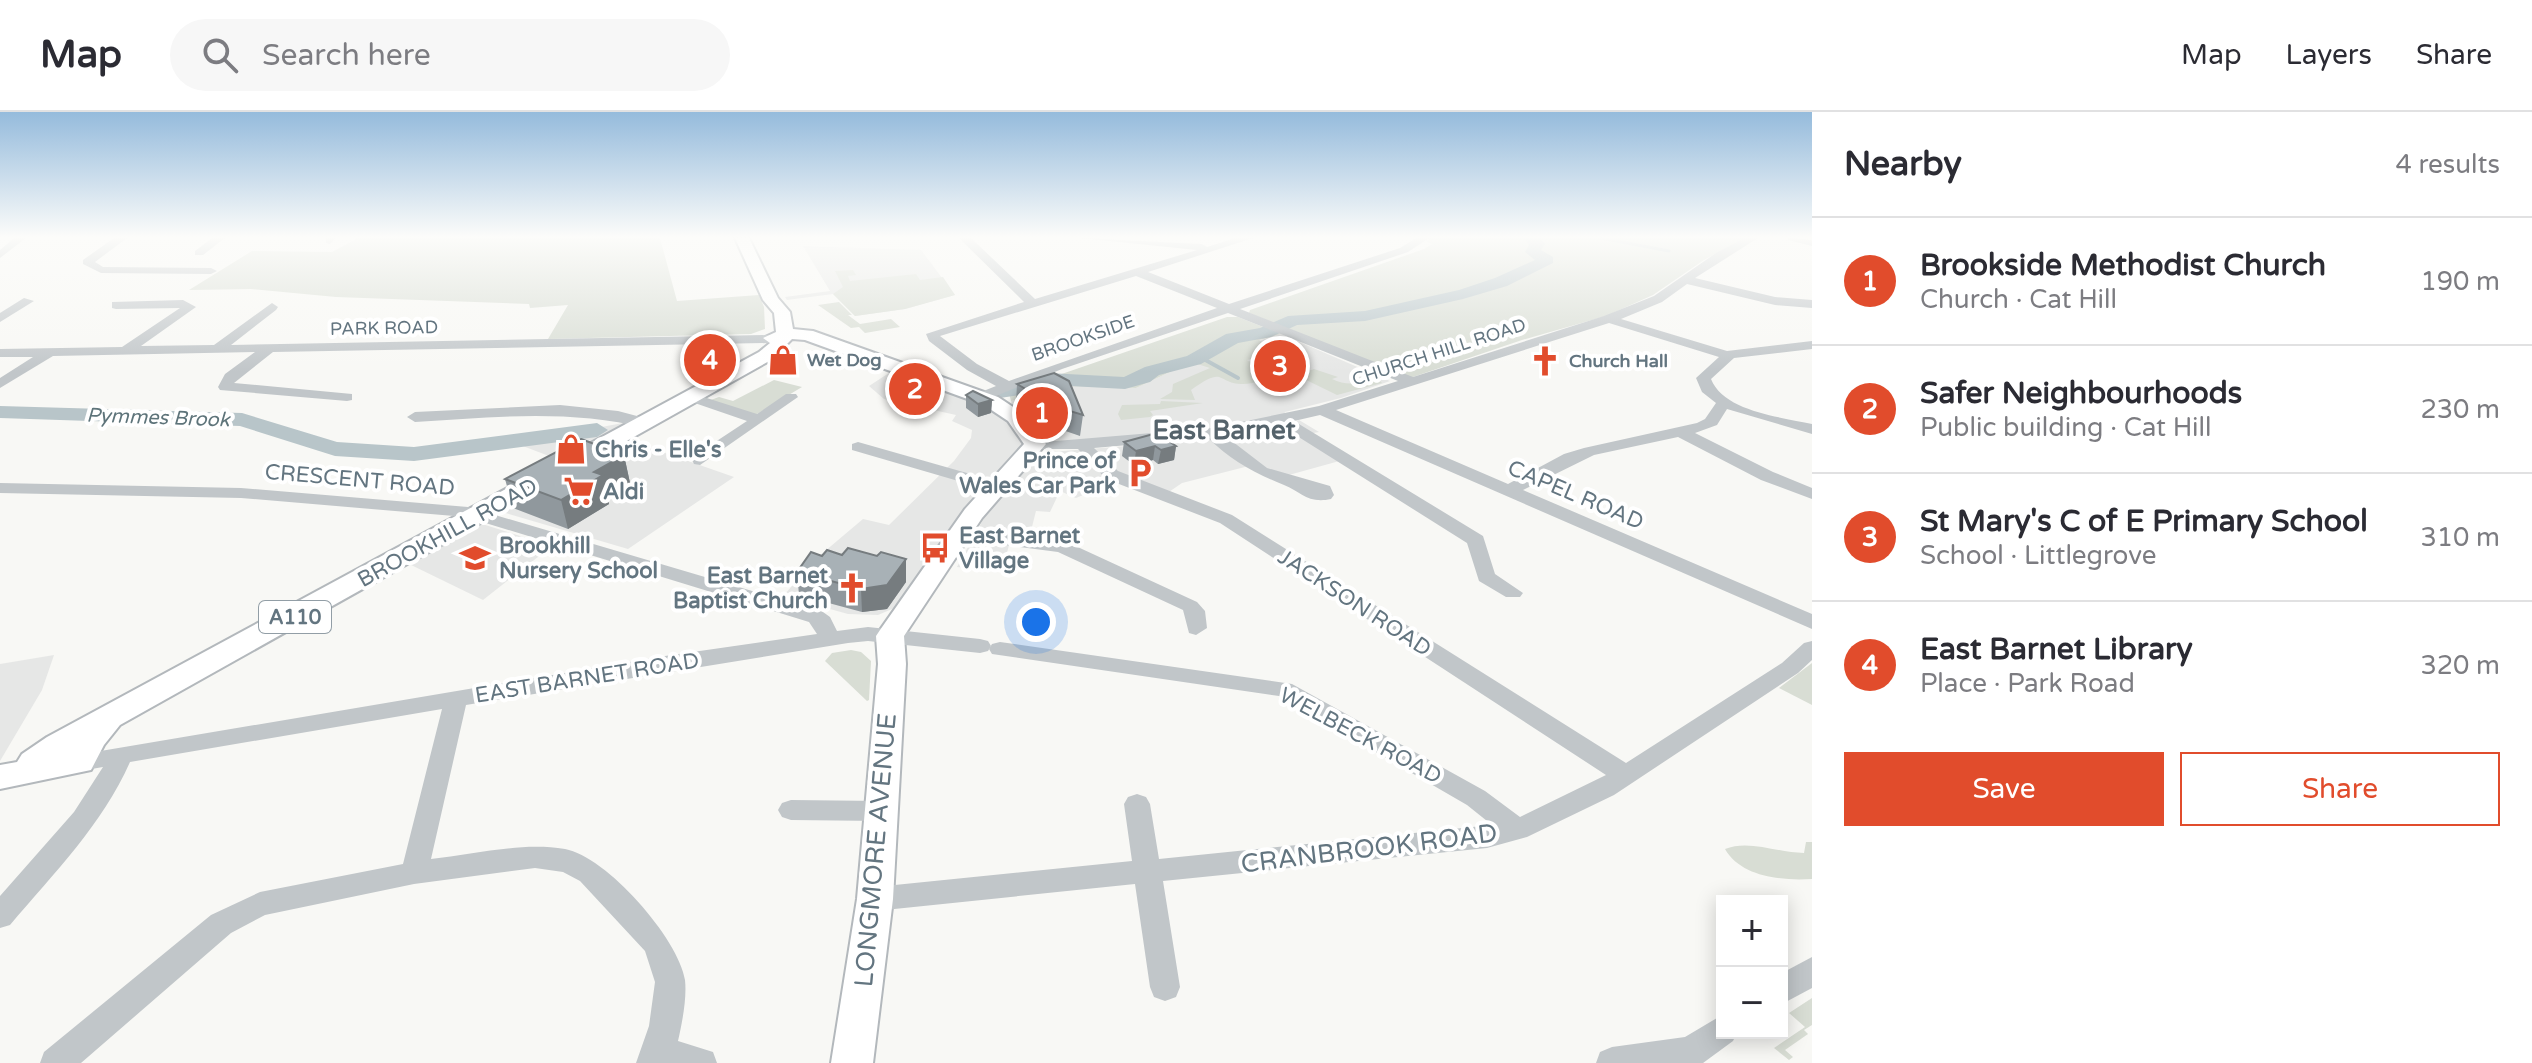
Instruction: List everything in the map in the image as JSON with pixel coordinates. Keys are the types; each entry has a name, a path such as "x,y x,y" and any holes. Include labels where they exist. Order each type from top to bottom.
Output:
{"main road":[{"path":"763,282 771,300 772,322 779,337 812,341 914,373 995,391 1001,406 1015,417 1035,444 959,534 890,636"},
{"name":"BROOKHILL ROAD","path":"14,774 52,749 762,358 779,337"},
{"name":"LONGMORE AVENUE","path":"852,1063 875,899 892,664 890,636"},
{"name":"BROOKHILL ROAD","path":"80,762 91,739 110,719"},
{"name":"EAST BARNET ROAD","path":"14,774 80,762"}],"street":[{"path":"1010,282 1031,302"},
{"path":"995,391 933,334 1096,282"},
{"path":"1162,282 1411,381"},
{"name":"BROOKSIDE","path":"995,391 1308,282"},
{"name":"CHURCH HILL ROAD","path":"1083,443 1217,438 1322,410 1609,319 1658,299 1682,282"},
{"path":"1696,282 1775,301 1812,304"},
{"path":"0,318 28,301"},
{"path":"116,305 183,304 190,307 125,351"},
{"path":"217,349 272,307"},
{"path":"1609,319 1726,355 1812,345"},
{"name":"PARK ROAD","path":"0,353 779,337"},
{"path":"271,347 230,377 225,387 347,397"},
{"path":"0,384 50,352"},
{"path":"1726,355 1727,358 1703,378 1711,395 1724,403 1812,429"},
{"path":"691,397 757,419"},
{"path":"700,460 791,397"},
{"path":"1509,491 1581,454 1681,432 1711,422 1724,403"},
{"path":"415,417 579,409 611,413 646,423"},
{"name":"CAPEL ROAD","path":"1322,410 1812,622"},
{"path":"1282,420 1476,540 1486,577 1513,593"},
{"path":"1681,432 1767,476 1812,494"},
{"path":"1217,438 1248,466 1294,483"},
{"path":"1035,444 1083,443"},
{"name":"JACKSON ROAD","path":"1083,443 1090,455 1112,475 1226,519 1624,774"},
{"path":"858,447 996,487"},
{"name":"CRESCENT ROAD","path":"0,488 241,493 379,503 480,515 816,617 823,622 830,639"},
{"path":"959,534 1062,547 1190,606 1195,611 1196,628"},
{"name":"EAST BARNET ROAD","path":"80,762 830,639 868,634 890,636"},
{"name":"WELBECK ROAD","path":"890,636 1284,689 1476,798 1518,830"},
{"name":"CRANBROOK ROAD","path":"875,899 1487,837 1518,830 1624,774 1790,668 1812,648"},
{"path":"414,873 456,698"},
{"path":"0,916 86,819 104,794 122,754"},
{"path":"1137,804 1165,987"},
{"path":"791,810 882,811"},
{"path":"56,1063 237,914 278,898 414,873 535,857 568,861 590,873 648,932 664,960 670,982 669,1003 655,1057 701,1063"},
{"path":"1788,986 1812,971"},
{"path":"1612,1063 1691,1052 1716,1034"}],"shaded area":[{"path":"201,282 672,282 677,301 759,295 764,307 765,329 751,334 548,339 568,305 530,308 529,304 336,297 251,289 189,290"},
{"path":"825,282 945,282 955,295 905,309 855,316 833,294 787,300 785,297 830,291"},
{"path":"841,282 947,282 955,295 905,309 855,316 833,294 843,287"},
{"path":"1329,282 1671,282 1653,295 1606,316 1522,340 1410,378 1249,313 1250,310"},
{"path":"839,302 852,315 848,315 860,324 891,319 900,327 865,333 859,327 851,328 818,305"},
{"path":"1227,317 1238,317 1281,334 1259,340 1281,353 1247,360 1277,376 1244,384 1220,377 1210,378 1191,390 1195,400 1160,399 1172,392 1173,384 1210,368 1191,362 1136,388 1062,386 1011,401 1009,393 1015,390"},
{"path":"1281,334 1390,381 1341,398 1285,412 1282,420 1247,427 1035,444 892,609 878,615 848,614 783,596 818,557 863,519 889,525 954,461 971,438 972,430 952,421 956,415 884,399 869,386 892,371 1015,417 1011,401 1062,386 1136,388 1191,362"},
{"path":"1314,369 1338,377 1332,379 1343,383 1360,383 1377,378 1382,383 1337,395 1296,375"},
{"path":"774,380 802,387 752,417 705,402 719,397 733,401"},
{"path":"1161,401 1203,403 1150,411 1153,415 1150,417 1121,420 1118,414 1122,405 1160,404"},
{"path":"1299,420 1319,432 1308,434 1343,460 1278,478 1249,466 1182,483 1163,496 1116,481 1076,498 1060,491 1050,512 1036,511 1027,547 1009,545 1002,572 957,567 999,491 1038,453 1215,439 1283,428"},
{"path":"628,424 562,461 515,443"},
{"path":"628,440 734,477 628,549 499,511"},
{"name":"Brookhill Nursery School","path":"479,523 552,546 483,600 407,563"},
{"path":"861,652 871,661 867,701 825,661 832,653"},
{"path":"54,655 42,690 0,761 0,664"},
{"path":"1812,663 1812,705 1779,688"},
{"path":"1806,842 1812,842 1812,879 1763,875 1741,866 1725,849 1744,845 1804,853"},
{"path":"1812,998 1812,1025 1804,1030 1808,1034 1785,1050 1793,1057 1789,1060 1774,1048 1805,1027 1789,1013"}],"building":[{"path":"710,339 728,344 707,356 688,350"},
{"path":"1054,373 1069,381 1083,415 1053,406 1051,402 1046,402 1043,395 1036,395 1017,384"},
{"path":"973,391 992,400 978,404 966,395"},
{"path":"1157,433 1176,446 1161,450 1155,446 1136,451 1124,442"},
{"path":"581,439 624,455 594,472 603,475 561,500 505,479"},
{"path":"848,548 877,556 881,552 906,559 887,585 861,589 797,572 811,552 822,556 827,550 842,555"}],"waterway":[{"name":"Pymmes Brook","path":"1000,392 1025,389 1048,379 1125,383 1143,378 1152,371 1194,360 1233,338 1264,333 1294,320 1365,316 1500,282"},
{"path":"1200,357 1238,378"},
{"name":"Pymmes Brook","path":"0,412 242,420 335,449 414,454 597,430"}],"place":[{"name":"East Barnet Library","path":"710,360"},
{"name":"Wet Dog","path":"783,360"},
{"name":"Church Hall","path":"1545,361"},
{"name":"St Mary's C of E Primary School","path":"1280,366"},
{"name":"Safer Neighbourhoods","path":"915,389"},
{"name":"Brookside Methodist Church","path":"1042,413"},
{"name":"Chris - Elle's","path":"571,449"},
{"name":"Prince of Wales Car Park","path":"1140,473"},
{"name":"Aldi","path":"579,491"},
{"name":"East Barnet Village","path":"935,548"},
{"name":"Brookhill Nursery School","path":"475,558"},
{"name":"East Barnet Baptist Church","path":"852,588"}],"district":[{"name":"East Barnet","path":"1224,430"}]}
